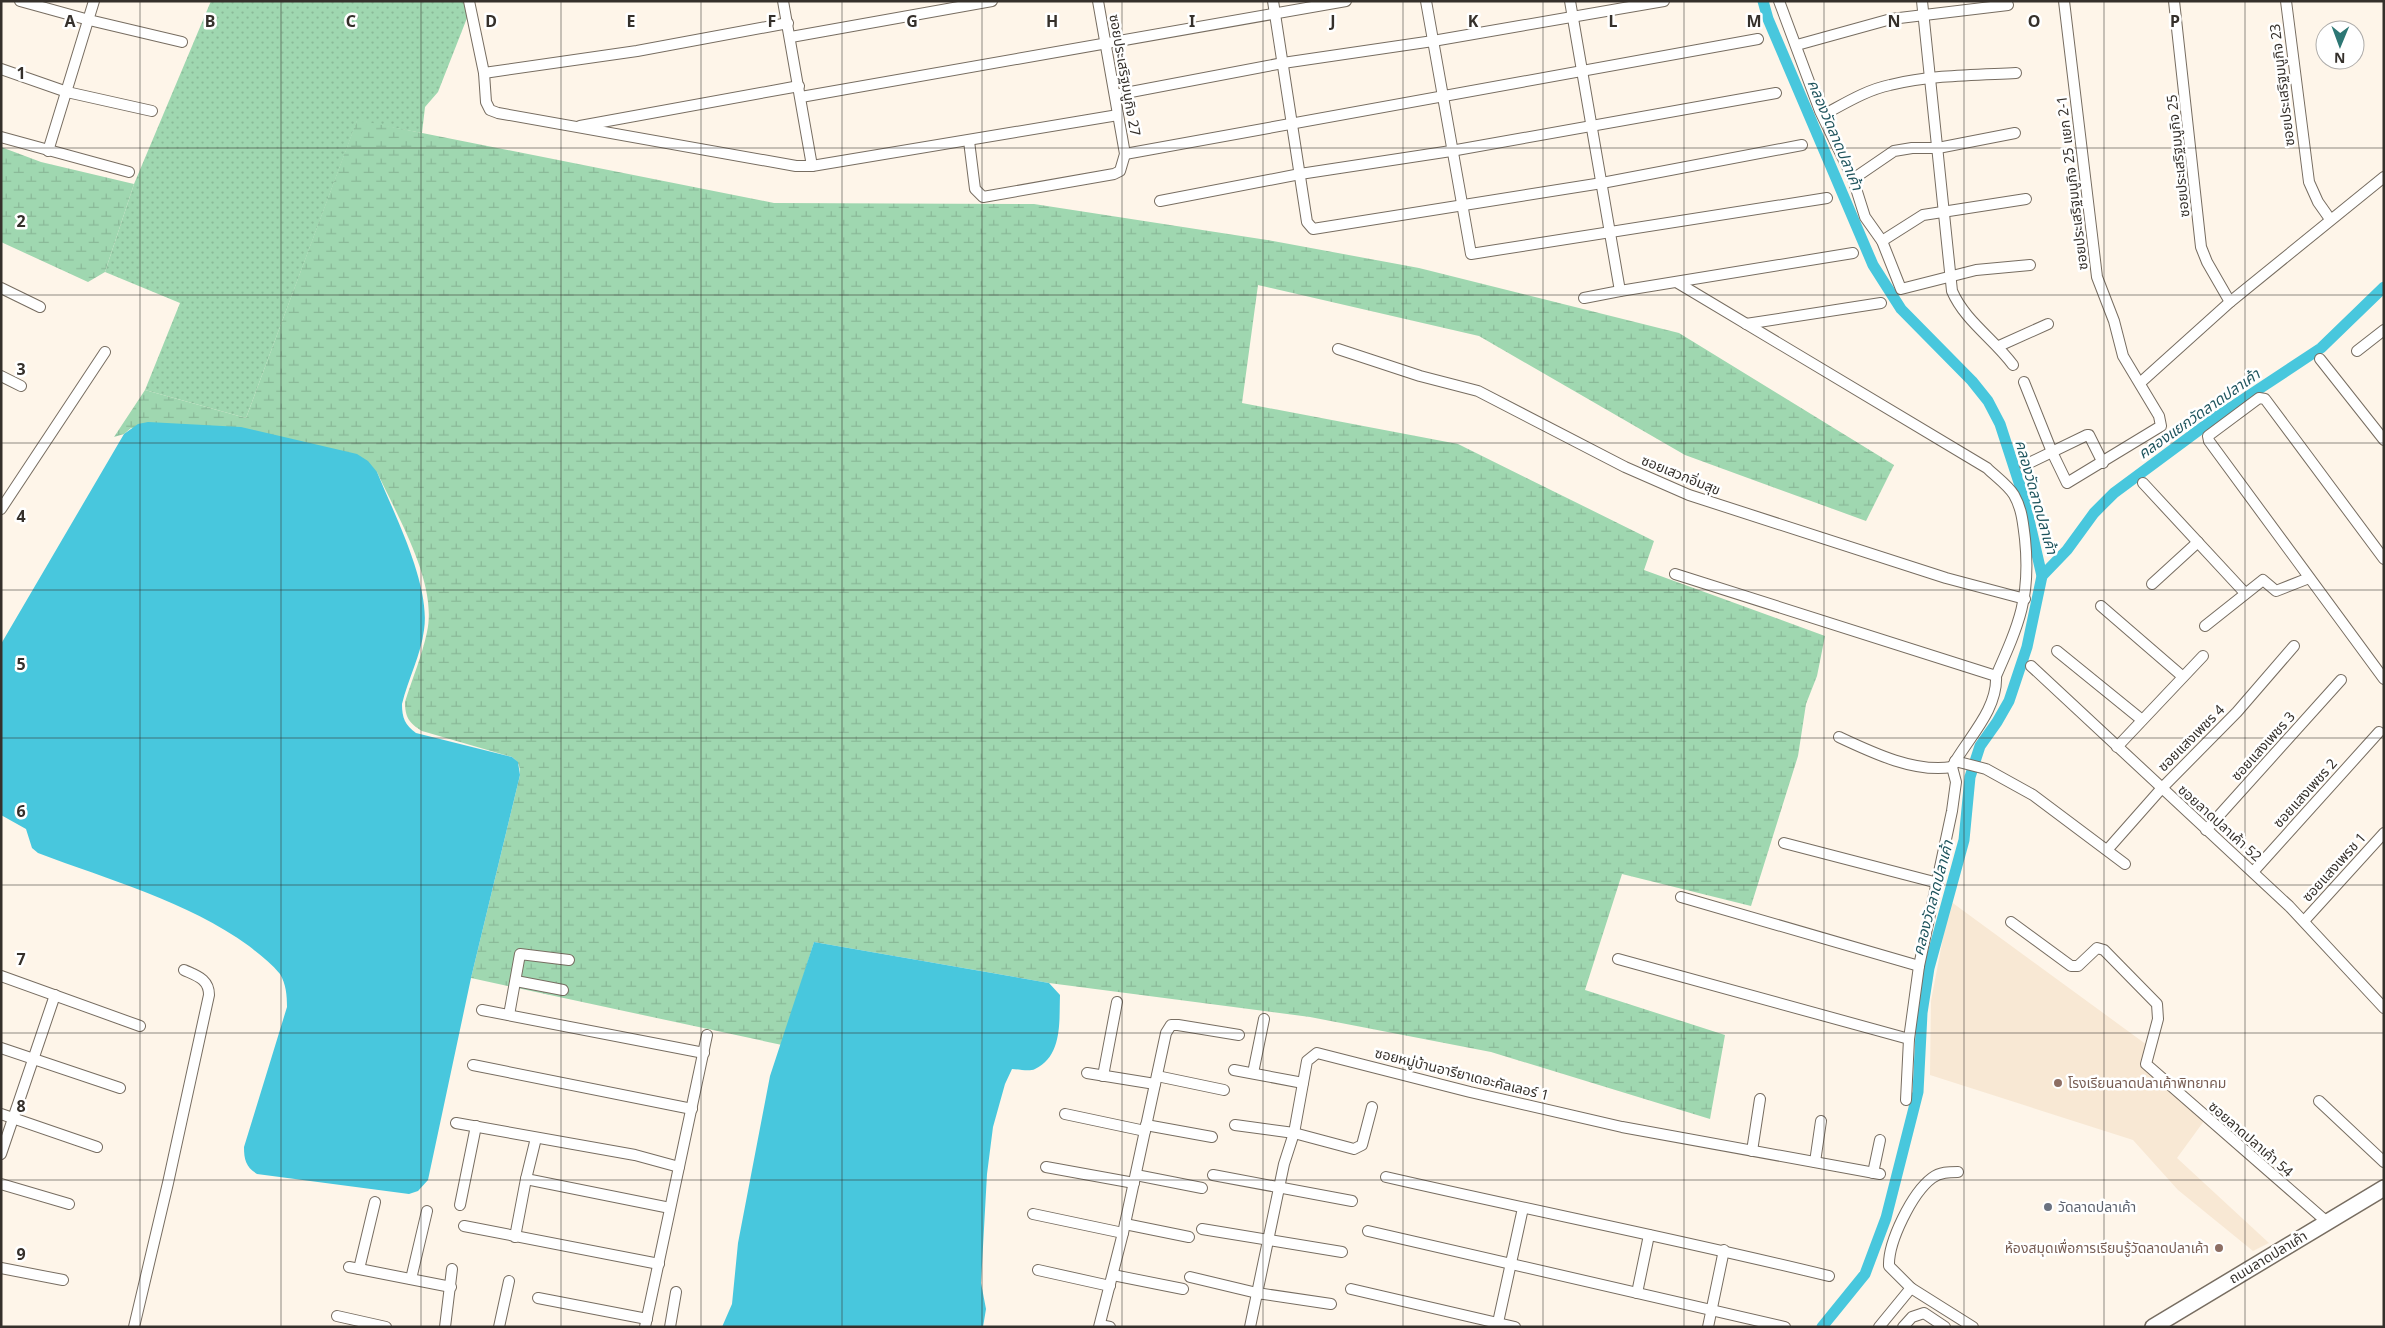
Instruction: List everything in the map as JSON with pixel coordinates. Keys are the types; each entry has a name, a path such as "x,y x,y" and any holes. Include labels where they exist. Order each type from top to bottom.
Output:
{"main road":[{"name":"ถนนลาดปลาเค้า","path":"2152,1327 2384,1188"}],"street":[{"path":"20,1 88,20 182,42"},
{"path":"48,151 94,1"},
{"path":"480,1 469,2 484,73 486,102 490,110 574,127 796,166 812,166 969,141 1118,114"},
{"path":"783,1 791,37 812,166"},
{"path":"791,37 992,1"},
{"name":"ซอยประเสริฐมนูกิจ 27","path":"1098,1 1126,154"},
{"path":"1273,1 1307,222 1313,229 1463,207 1802,145"},
{"path":"574,127 800,92 860,88 1106,42 1346,1"},
{"path":"1426,1 1451,151 1471,254 1827,198"},
{"path":"1570,1 1620,291"},
{"path":"1115,95 1283,63 1433,41 1573,15 1664,1"},
{"path":"1779,1 1823,115 1853,179 1865,217 1882,242 1901,290 1976,270 2030,265"},
{"path":"1922,1 1945,212 1949,277 1952,291 1959,307 1999,346 2014,365"},
{"name":"ซอยประเสริฐมนูกิจ 25 แยก 2-1","path":"2064,1 2097,277 2114,321 2123,356 2159,416 2161,426 2103,463"},
{"name":"ซอยประเสริฐมนูกิจ 25","path":"2174,1 2201,246 2206,262 2230,302"},
{"name":"ซอยประเสริฐมนูกิจ 23","path":"2286,1 2309,182 2318,202 2330,219"},
{"path":"1797,45 1870,24 1923,15 2008,5"},
{"path":"484,73 637,51 788,23"},
{"path":"969,141 975,189 983,197 1114,174 1120,171 1126,154 1758,39"},
{"path":"1,69 67,92 152,111"},
{"path":"1823,115 1868,92 1888,85 1930,78 2016,73"},
{"path":"1160,201 1300,174 1451,151 1776,93"},
{"path":"1853,179 1894,151 1912,148 1938,148 2015,133"},
{"path":"1,137 129,172"},
{"path":"2140,383 2230,302 2384,177"},
{"path":"1882,242 1923,215 2026,199"},
{"path":"1584,298 1853,253"},
{"path":"1678,283 1987,468 2013,493 2022,513 2027,560 2025,599 2018,624 1996,676 1997,685 1991,703 1956,763 1955,792 1938,883 1919,966 1910,1039 1906,1100"},
{"path":"1,288 40,307"},
{"path":"1746,324 1881,303"},
{"path":"1999,346 2048,324"},
{"path":"2357,351 2384,330"},
{"name":"ซอยเสวกอิ่มสุข","path":"1338,350 1420,376 1478,391 1625,467 1689,495 1946,578 2025,599"},
{"path":"1,510 105,352"},
{"path":"2320,359 2384,440"},
{"path":"1,376 21,386"},
{"path":"2024,382 2052,452 2067,483 2103,463 2088,435 2052,452 2025,465"},
{"path":"2384,559 2265,399 2259,398 2209,435 2208,438 2384,679"},
{"path":"2144,483 2245,593"},
{"path":"2152,584 2198,542"},
{"path":"1675,574 1996,676"},
{"path":"2205,626 2262,580 2276,591 2309,578"},
{"path":"2101,606 2182,676"},
{"name":"ซอยแสงเพชร 4","path":"2108,849 2161,788 2236,712 2294,646"},
{"path":"2057,651 2142,720"},
{"path":"2117,747 2182,676 2203,656"},
{"name":"ซอยลาดปลาเค้า 52","path":"2031,666 2304,920 2384,1008"},
{"name":"ซอยแสงเพชร 3","path":"2206,830 2341,680"},
{"name":"ซอยแสงเพชร 2","path":"2253,872 2379,732"},
{"path":"1839,737 1878,754 1934,770 1956,763 1986,769 2033,795 2108,849 2125,864"},
{"name":"ซอยแสงเพรช 1","path":"2304,920 2384,833"},
{"path":"1784,843 1938,883"},
{"path":"1681,897 1919,966"},
{"name":"ซอยลาดปลาเค้า 54","path":"2011,922 2071,966 2078,966 2097,948 2104,950 2156,1004 2158,1018 2146,1064 2327,1222"},
{"path":"509,1015 520,954 569,960"},
{"path":"1618,959 1910,1039"},
{"path":"134,1327 209,995 209,988 205,980 184,970"},
{"path":"1,976 140,1026"},
{"path":"516,981 563,990"},
{"path":"1,1154 56,995"},
{"path":"1103,1076 1117,1002"},
{"path":"482,1010 704,1053"},
{"path":"1253,1073 1264,1019"},
{"path":"1103,1326 1110,1286 1166,1033 1171,1025 1238,1035"},
{"path":"538,1298 646,1323 707,1036"},
{"path":"1,1048 120,1088"},
{"name":"ซอยหมู่บ้านอารียาเดอะคัลเลอร์ 1","path":"1250,1327 1280,1186 1294,1133 1302,1082 1309,1058 1317,1053 1470,1092 1622,1127 1877,1174 1880,1140"},
{"path":"473,1065 692,1108"},
{"path":"1234,1070 1302,1082"},
{"path":"1087,1073 1156,1080 1224,1090"},
{"path":"1752,1151 1760,1099"},
{"path":"2319,1102 2384,1162"},
{"path":"1235,1125 1294,1133 1354,1149 1362,1145 1372,1107"},
{"path":"1,1114 97,1147"},
{"path":"1065,1114 1212,1137"},
{"path":"1815,1162 1821,1121"},
{"path":"456,1123 635,1155 679,1167"},
{"path":"460,1205 476,1126"},
{"path":"515,1237 536,1138"},
{"path":"1046,1166 1202,1188"},
{"path":"1958,1172 1945,1172 1932,1178 1915,1197 1904,1215 1890,1254 1890,1266 1911,1288 1973,1327"},
{"path":"1213,1175 1280,1186 1352,1201"},
{"path":"1386,1176 1523,1208 1724,1250 1829,1276"},
{"path":"526,1179 670,1208"},
{"path":"1,1184 69,1204"},
{"path":"375,1202 354,1268 451,1287"},
{"path":"1498,1325 1523,1208"},
{"path":"411,1279 427,1211"},
{"path":"1033,1214 1189,1237"},
{"path":"464,1226 658,1264"},
{"path":"1202,1229 1342,1252"},
{"path":"1368,1231 1784,1327"},
{"path":"1636,1293 1649,1235"},
{"path":"1708,1327 1724,1250"},
{"path":"1,1268 64,1280"},
{"path":"445,1327 452,1269"},
{"path":"1038,1270 1110,1286"},
{"path":"1113,1275 1183,1289"},
{"path":"1190,1277 1257,1293 1331,1304"},
{"path":"499,1327 509,1281"},
{"path":"1879,1327 1911,1288"},
{"path":"1351,1289 1498,1325 1515,1327"},
{"path":"670,1327 676,1292"},
{"path":"1903,1327 1912,1317 1924,1313 1945,1327"},
{"path":"338,1316 386,1327"}],"shaded area":[{"name":"โรงเรียนลาดปลาเค้าพิทยาคม","path":"1950,901 2147,1045 2140,1065 2204,1121 2177,1158 2269,1243 2253,1251 2178,1190 2133,1140 1930,1075 1931,1001"}],"green space":[{"path":"211,1 464,1 467,18 438,92 425,107 422,133 357,121 246,418 145,390 180,303 105,272 134,184"},
{"path":"357,120 774,203 1034,204 1273,241 1419,268 1679,333 1894,465 1866,521 1685,455 1479,336 1258,285 1242,403 1458,444 1654,541 1644,570 1825,636 1817,676 1806,704 1798,756 1751,906 1622,874 1585,990 1725,1035 1710,1119 1491,1052 1310,1017 1049,983 814,942 782,1045 471,978 520,775 519,767 512,757 422,731 409,719 405,702 427,632 429,613 427,593 414,550 377,472 131,428 124,434 114,437 145,390 246,418"},
{"path":"1,147 41,162 134,184 105,272 88,282 1,242"}],"water":[{"path":"148,422 241,427 357,454 368,461 377,472 417,571 425,612 420,649 402,704 405,721 416,733 512,757 518,762 520,775 471,978 428,1180 418,1191 409,1194 257,1174 250,1169 244,1156 244,1147 287,1007 286,990 280,974 249,946 200,916 147,893 38,853 32,848 26,829 1,815 1,644 124,434 138,424"},
{"path":"814,942 1049,983 1060,995 1058,1036 1051,1055 1044,1063 1033,1070 1012,1069 1005,1084 993,1127 987,1174 981,1283 986,1309 983,1327 722,1327 732,1304 738,1243 770,1076"}],"waterway":[{"name":"คลองวัดลาดปลาเค้า","path":"1763,1 1768,19 1873,265 1901,309 1972,381 1988,401 2000,424 2024,498 2042,576 2027,647 2009,701 1980,746 1970,777 1964,840 1929,968 1922,1013 1918,1092 1886,1218 1865,1274 1822,1327"},
{"name":"คลองแยกวัดลาดปลาเค้า","path":"2042,576 2067,550 2094,513 2114,493 2218,416 2321,348 2384,287"}],"place":[{"name":"โรงเรียนลาดปลาเค้าพิทยาคม","path":"2058,1083"},
{"name":"วัดลาดปลาเค้า","path":"2048,1207"},
{"name":"ห้องสมุดเพื่อการเรียนรู้วัดลาดปลาเค้า","path":"2219,1248"}]}
